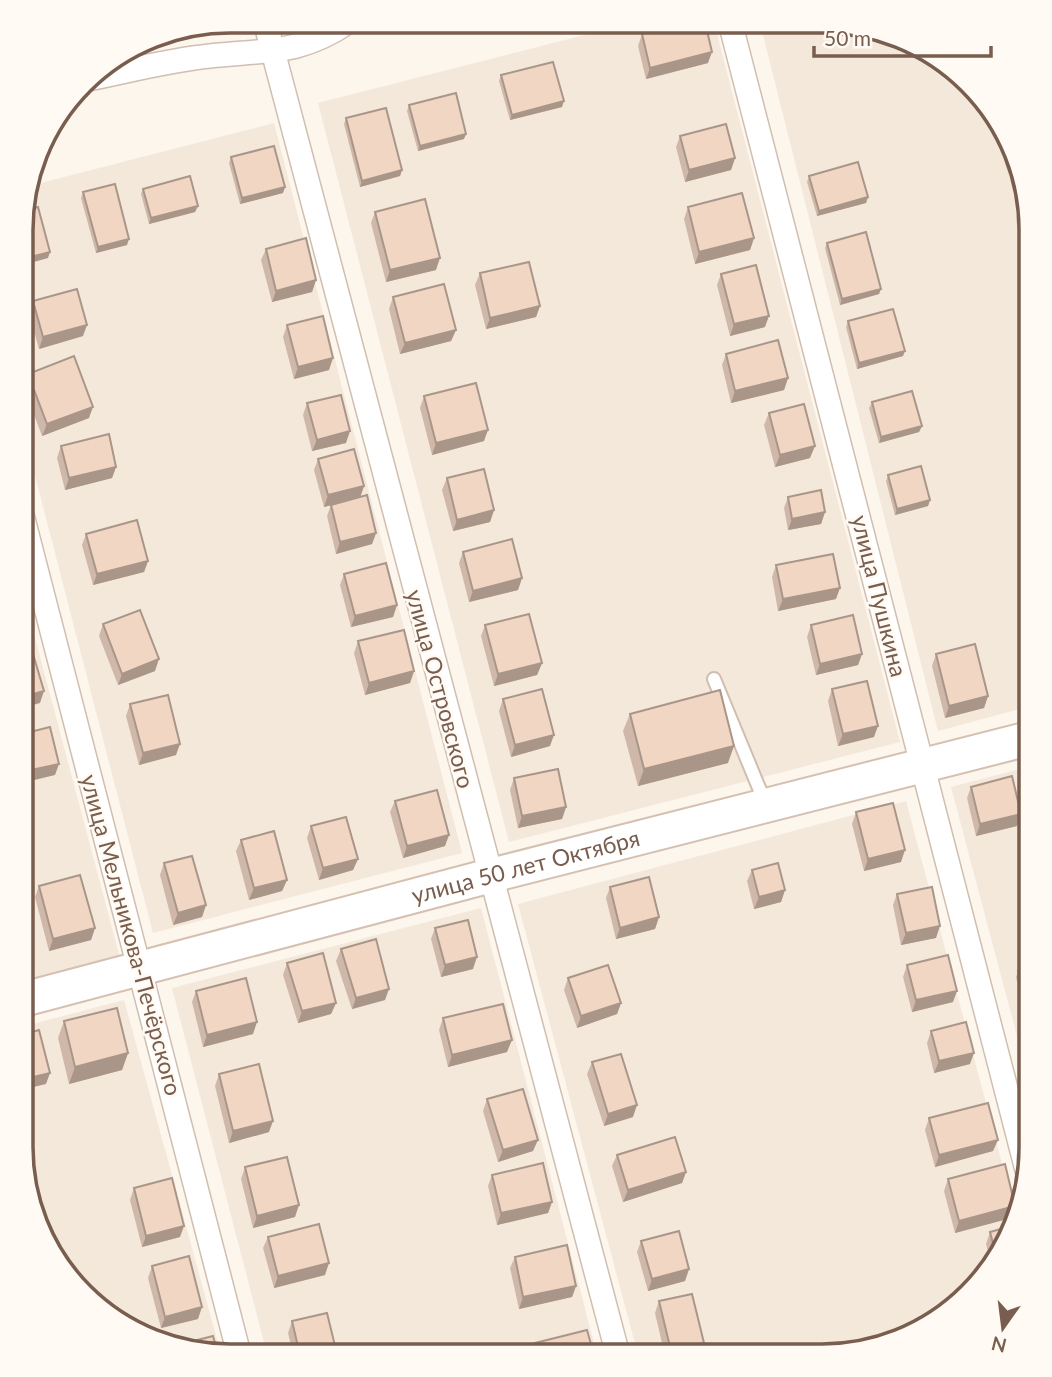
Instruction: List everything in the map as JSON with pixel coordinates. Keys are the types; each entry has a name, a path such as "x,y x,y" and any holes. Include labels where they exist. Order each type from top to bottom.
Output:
{"street":[{"name":"улица Островского","path":"268,33 489,876 615,1344"},
{"path":"109,75 209,56 274,52 324,39 332,33"},
{"name":"улица Пушкина","path":"733,33 1018,1135"},
{"name":"улица Мельникова-Печёрского","path":"33,557 236,1344"},
{"name":"улица 50 лет Октября","path":"33,997 489,876 1018,741"}],"lane":[{"path":"714,679 766,805"}],"shaded area":[{"path":"593,33 717,33 900,742 509,842 318,103"},
{"path":"763,33 847,35 897,48 920,60 942,74 978,110 1004,155 1012,179 1019,230 1018,709 938,731"},
{"path":"274,123 462,853 153,933 33,468 33,230 39,183"},
{"path":"33,630 120,958 33,979"},
{"path":"1018,769 1018,1040 951,787"},
{"path":"906,801 1011,1198 998,1234 970,1277 931,1311 897,1329 873,1337 822,1344 635,1344 518,904"},
{"path":"481,908 594,1344 264,1344 172,988"},
{"path":"124,1000 218,1343 179,1337 132,1317 110,1303 91,1286 74,1267 60,1245 44,1210 35,1172 33,1024"}],"building":[{"path":"708,33 712,52 650,68 642,34"},
{"path":"553,62 564,101 512,115 501,75"},
{"path":"456,93 466,134 420,146 409,105"},
{"path":"386,108 402,170 362,181 346,118"},
{"path":"726,124 735,158 689,170 680,136"},
{"path":"274,146 285,187 242,198 231,157"},
{"path":"858,162 868,197 819,211 809,176"},
{"path":"190,176 198,206 151,218 143,189"},
{"path":"115,184 129,239 98,247 83,192"},
{"path":"742,193 754,238 699,252 688,207"},
{"path":"425,199 440,258 390,270 375,212"},
{"path":"38,207 50,252 33,256 33,230 35,208"},
{"path":"866,232 881,289 842,299 827,243"},
{"path":"306,238 316,280 276,291 266,249"},
{"path":"529,262 540,306 490,318 480,273"},
{"path":"756,265 769,316 734,324 721,274"},
{"path":"444,284 456,330 405,343 393,297"},
{"path":"77,289 87,325 43,337 33,301"},
{"path":"893,309 905,351 859,363 848,321"},
{"path":"323,316 333,358 298,367 287,325"},
{"path":"778,340 788,378 735,391 726,354"},
{"path":"74,356 93,407 47,424 33,387 33,372"},
{"path":"476,383 488,430 436,443 424,396"},
{"path":"912,391 922,426 881,437 872,402"},
{"path":"341,395 350,431 317,440 307,403"},
{"path":"804,404 815,446 780,455 769,413"},
{"path":"109,434 116,467 69,478 61,446"},
{"path":"354,449 364,486 328,495 318,459"},
{"path":"921,466 930,500 897,509 888,475"},
{"path":"484,469 494,510 457,520 447,478"},
{"path":"821,490 825,512 792,519 788,497"},
{"path":"367,495 376,533 340,542 331,505"},
{"path":"137,520 148,561 97,574 86,534"},
{"path":"512,539 522,578 473,591 463,552"},
{"path":"833,554 840,588 783,599 776,565"},
{"path":"386,563 397,605 355,616 344,574"},
{"path":"140,610 159,659 122,674 103,624"},
{"path":"529,614 542,663 498,674 485,625"},
{"path":"853,615 862,654 820,664 811,625"},
{"path":"404,630 414,671 369,683 358,641"},
{"path":"975,644 988,696 949,706 936,654"},
{"path":"33,654 44,691 33,694"},
{"path":"867,681 878,726 843,734 832,689"},
{"path":"542,689 554,735 515,745 503,699"},
{"path":"720,690 734,746 644,769 630,714"},
{"path":"168,695 180,744 143,753 130,704"},
{"path":"50,727 59,764 33,770 33,731"},
{"path":"558,769 566,807 522,816 514,778"},
{"path":"1012,776 1018,815 980,824 971,787"},
{"path":"437,790 449,835 407,846 395,801"},
{"path":"893,803 905,850 868,859 856,812"},
{"path":"346,817 358,859 323,868 311,826"},
{"path":"274,831 287,880 254,888 241,840"},
{"path":"192,856 206,905 178,913 164,863"},
{"path":"778,863 785,890 759,897 752,870"},
{"path":"80,875 95,928 53,939 39,886"},
{"path":"649,877 659,917 620,928 610,887"},
{"path":"932,887 940,926 906,933 897,894"},
{"path":"468,920 477,957 445,965 435,928"},
{"path":"376,939 389,989 356,998 341,949"},
{"path":"323,953 336,1003 302,1011 287,963"},
{"path":"948,955 957,991 916,1000 907,965"},
{"path":"608,965 621,1003 581,1016 568,978"},
{"path":"246,978 257,1022 207,1035 196,991"},
{"path":"503,1004 512,1040 452,1055 443,1018"},
{"path":"117,1008 128,1053 75,1067 64,1021"},
{"path":"966,1022 974,1053 939,1061 931,1031"},
{"path":"39,1030 50,1073 33,1077 33,1032"},
{"path":"621,1054 637,1105 608,1114 592,1062"},
{"path":"259,1064 273,1121 233,1131 219,1074"},
{"path":"523,1089 538,1140 503,1150 487,1099"},
{"path":"988,1103 998,1140 939,1155 929,1118"},
{"path":"675,1137 686,1172 628,1190 617,1155"},
{"path":"287,1157 299,1205 257,1216 245,1167"},
{"path":"543,1163 552,1202 501,1213 492,1175"},
{"path":"1005,1164 1012,1195 1009,1208 959,1221 948,1179"},
{"path":"172,1178 184,1226 146,1236 134,1188"},
{"path":"319,1224 329,1263 278,1276 268,1237"},
{"path":"1000,1229 993,1243 990,1232"},
{"path":"679,1231 689,1269 652,1279 641,1241"},
{"path":"567,1245 576,1286 523,1297 515,1257"},
{"path":"189,1256 202,1307 165,1317 152,1266"},
{"path":"692,1294 704,1343 669,1344 659,1301"},
{"path":"327,1313 335,1344 297,1344 292,1321"},
{"path":"587,1330 591,1344 535,1344"},
{"path":"213,1336 215,1343 205,1342 196,1340"}]}
